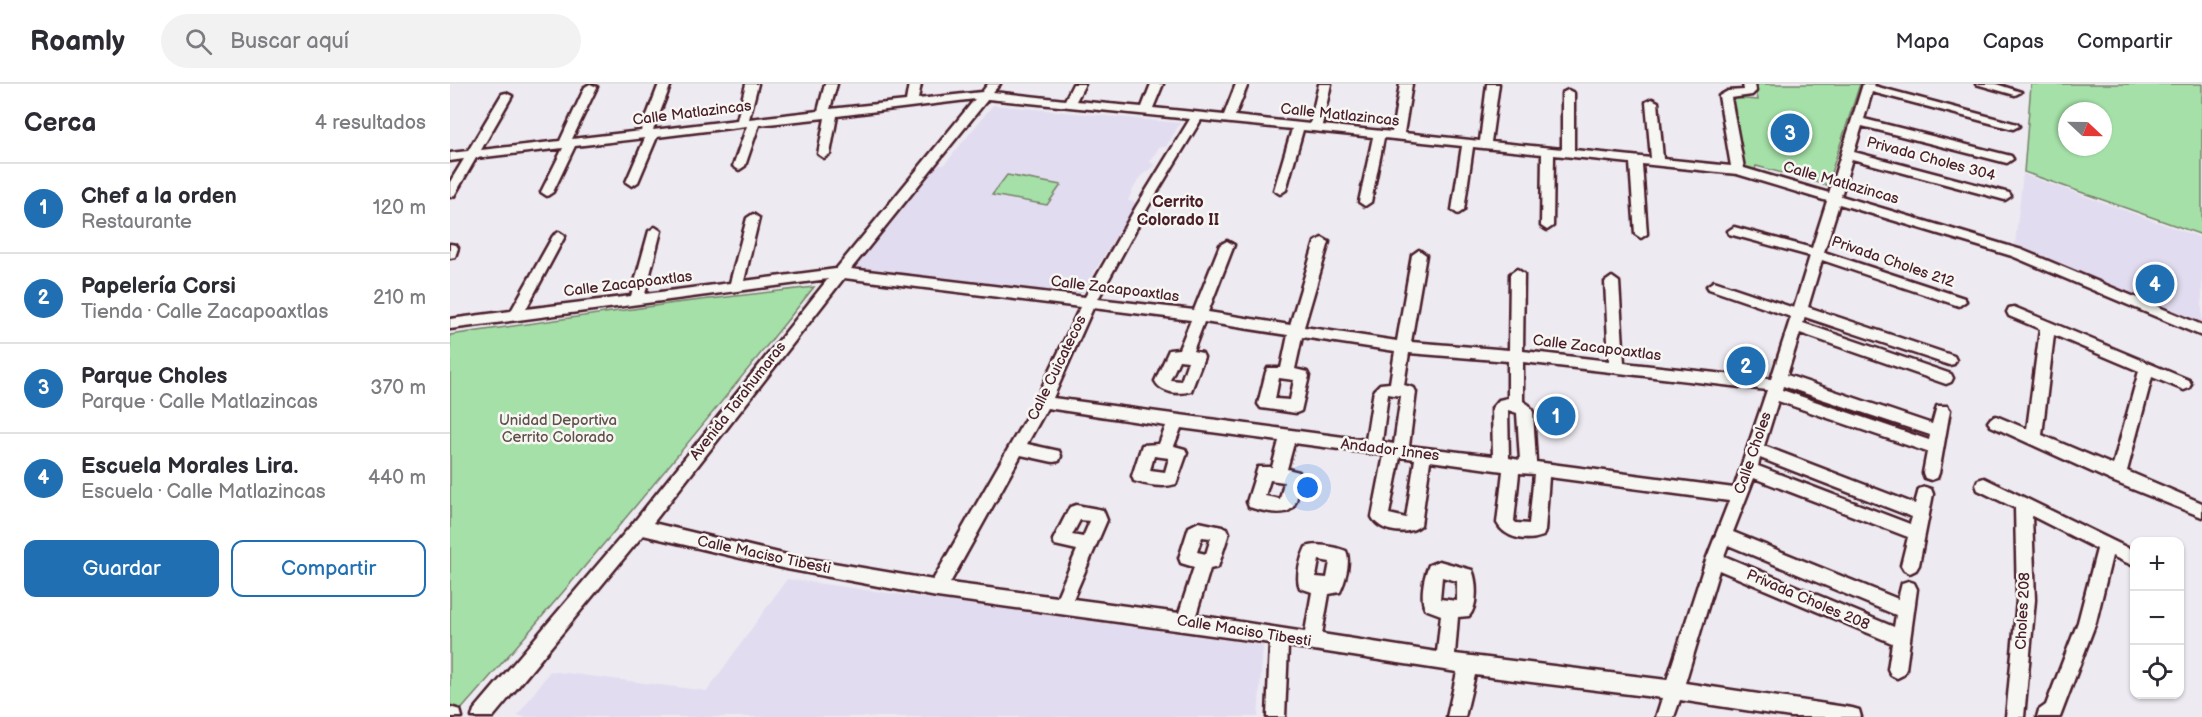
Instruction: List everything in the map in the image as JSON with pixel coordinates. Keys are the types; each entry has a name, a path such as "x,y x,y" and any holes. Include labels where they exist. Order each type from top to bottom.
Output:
{"street":[{"path":"632,182 664,84"},
{"path":"739,166 748,124 752,84"},
{"path":"824,154 831,84"},
{"path":"911,105 915,84"},
{"name":"Avenida Tarahumaras","path":"481,717 640,527 994,84"},
{"path":"1069,104 1079,84"},
{"path":"1146,111 1157,84"},
{"path":"1228,120 1242,84"},
{"path":"1315,129 1325,84"},
{"path":"1396,136 1406,84"},
{"path":"1485,146 1493,84"},
{"path":"1738,170 1725,96 1732,93 1748,93 1749,84"},
{"path":"1982,84 2015,92"},
{"path":"1868,86 2013,126"},
{"name":"Calle Choles","path":"1665,717 1714,560 1749,469 1798,317 1868,86"},
{"path":"547,192 591,87"},
{"path":"1568,93 1568,154"},
{"name":"Calle Matlazincas","path":"450,157 984,95 1146,111 1738,170 2017,253 2202,331"},
{"path":"450,194 506,96"},
{"path":"1652,102 1657,163"},
{"name":"Calle Cuicatecos","path":"937,589 1043,402 1089,302 1142,207 1197,117"},
{"name":"Privada Choles 304","path":"1858,121 2007,159"},
{"path":"1280,190 1298,127"},
{"path":"1365,202 1379,135"},
{"path":"1458,210 1468,144"},
{"path":"1547,226 1548,152"},
{"name":"Privada Choles 304","path":"1849,154 2005,196"},
{"path":"1636,161 1641,234"},
{"path":"736,287 753,218"},
{"path":"637,298 655,231"},
{"name":"Privada Choles 212","path":"1734,231 1817,254 1959,302"},
{"path":"515,316 560,236"},
{"path":"1287,373 1296,329 1322,242"},
{"path":"1184,355 1227,245"},
{"path":"1396,389 1419,255"},
{"name":"Calle Zacapoaxtlas","path":"450,324 841,273 1199,316 1405,347 1517,356 1775,385"},
{"path":"1515,404 1517,274"},
{"path":"1612,282 1617,367"},
{"path":"1713,286 1798,317 1945,384 1950,355 1798,317"},
{"path":"2014,312 2184,384"},
{"path":"2034,437 2048,325"},
{"path":"2118,476 2147,368"},
{"path":"1775,385 1939,432"},
{"path":"1775,385 1936,449"},
{"path":"1373,448 1381,390 1385,387 1407,390 1409,394 1397,451 1380,517 1386,522 1408,525 1415,520 1423,454"},
{"name":"Andador Innes","path":"1043,402 1175,422 1738,495"},
{"path":"1515,404 1523,407 1525,412 1521,466 1500,408 1504,405 1515,404"},
{"path":"1931,473 1942,410"},
{"path":"1165,450 1175,422"},
{"path":"1996,422 2202,510"},
{"path":"1278,473 1288,437"},
{"path":"1017,448 1053,456"},
{"path":"1754,449 1921,513"},
{"path":"1749,469 1916,533"},
{"path":"1984,485 2130,557"},
{"path":"1910,565 1925,494"},
{"name":"Choles 208","path":"2015,717 2026,600 2023,504"},
{"name":"Calle Maciso Tibesti","path":"640,527 787,562 937,589 1185,621 1445,662 1672,690 1852,717"},
{"name":"Privada Choles 208","path":"1723,535 1904,610"},
{"path":"2046,717 2053,711 2086,622 2106,544"},
{"path":"1061,606 1087,545"},
{"name":"Privada Choles 208","path":"1714,560 1902,639"},
{"path":"1185,621 1204,562"},
{"path":"1312,642 1322,586"},
{"path":"1897,669 1908,589"},
{"path":"1445,662 1450,610"},
{"path":"1276,717 1279,635"},
{"path":"1456,717 1468,665"}],"shaded area":[{"path":"993,105 1180,123 1166,147 1159,147 1150,162 1155,165 1142,175 1132,191 1128,201 1137,202 1080,295 853,267 936,164 944,165"},
{"path":"2023,174 2202,238 2202,324 2015,244"},
{"path":"787,579 1263,645 1258,717 524,717 518,715 550,671 707,691"}],"green space":[{"path":"1755,84 1860,84 1827,185 1756,166 1755,170 1742,169 1731,98 1758,100"},
{"path":"2031,84 2202,84 2202,235 2024,172"},
{"path":"1007,175 1061,185 1047,205 992,195"},
{"name":"Unidad Deportiva Cerrito Colorado","path":"814,287 550,608 459,712 450,709 450,335 675,303"}],"place":[{"name":"Parque Choles","path":"1790,133"},
{"name":"Escuela Morales Lira.","path":"2155,284"},
{"name":"Papelería Corsi","path":"1746,366"},
{"name":"Chef a la orden","path":"1556,416"}],"district":[{"name":"Cerrito Colorado II","path":"1178,211"}]}
